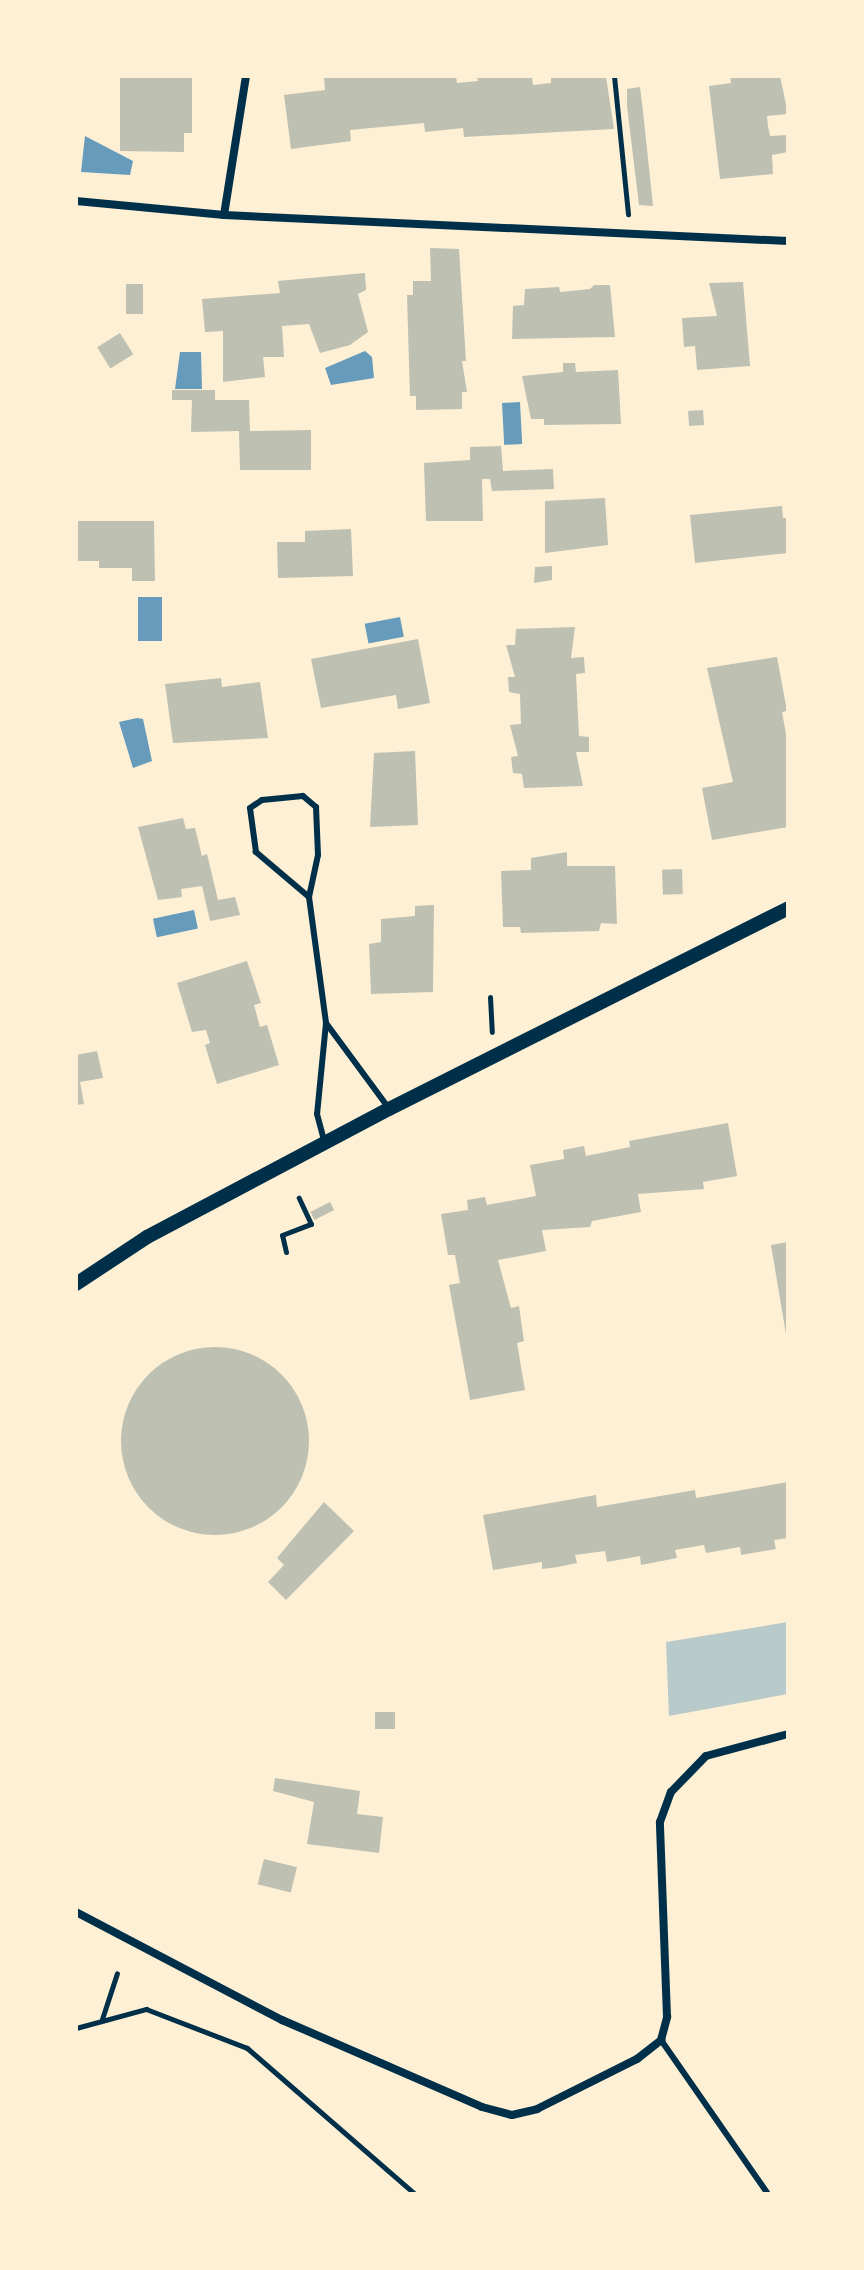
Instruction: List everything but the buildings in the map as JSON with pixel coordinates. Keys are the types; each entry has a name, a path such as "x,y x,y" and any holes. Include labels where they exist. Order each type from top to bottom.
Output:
{"street":[{"path":"224,215 246,76"},
{"path":"76,201 224,215 788,241"},
{"path":"76,1284 147,1237 389,1109 788,908"},
{"path":"76,1912 282,2020 482,2107 512,2115 537,2109 637,2059 661,2040 667,2017 663,1807 685,1772 706,1756 788,1734"}],"lane":[{"path":"309,897 256,852 250,808 262,800 303,796 316,807 318,855 309,897 326,1023 317,1114 325,1145"},
{"path":"326,1023 389,1109"},
{"path":"661,2040 768,2194"}],"path":[{"path":"614,76 629,232"},
{"path":"286,1252 282,1235 311,1224 299,1198"},
{"path":"102,2020 117,1973"},
{"path":"76,2028 146,2009 247,2048 415,2194"}],"shaded area":[{"path":"788,1622 788,1694 669,1716 666,1642"}],"water":[{"path":"85,136 133,161 130,175 81,172"},
{"path":"365,351 372,357 374,378 331,385 325,368"},
{"path":"180,352 201,352 202,389 175,389"},
{"path":"520,402 522,444 504,445 502,403"},
{"path":"138,597 162,597 162,641 138,641"},
{"path":"400,617 404,637 368,644 365,624"},
{"path":"143,719 152,761 133,768 119,722"},
{"path":"194,910 198,929 157,937 153,919"}]}
